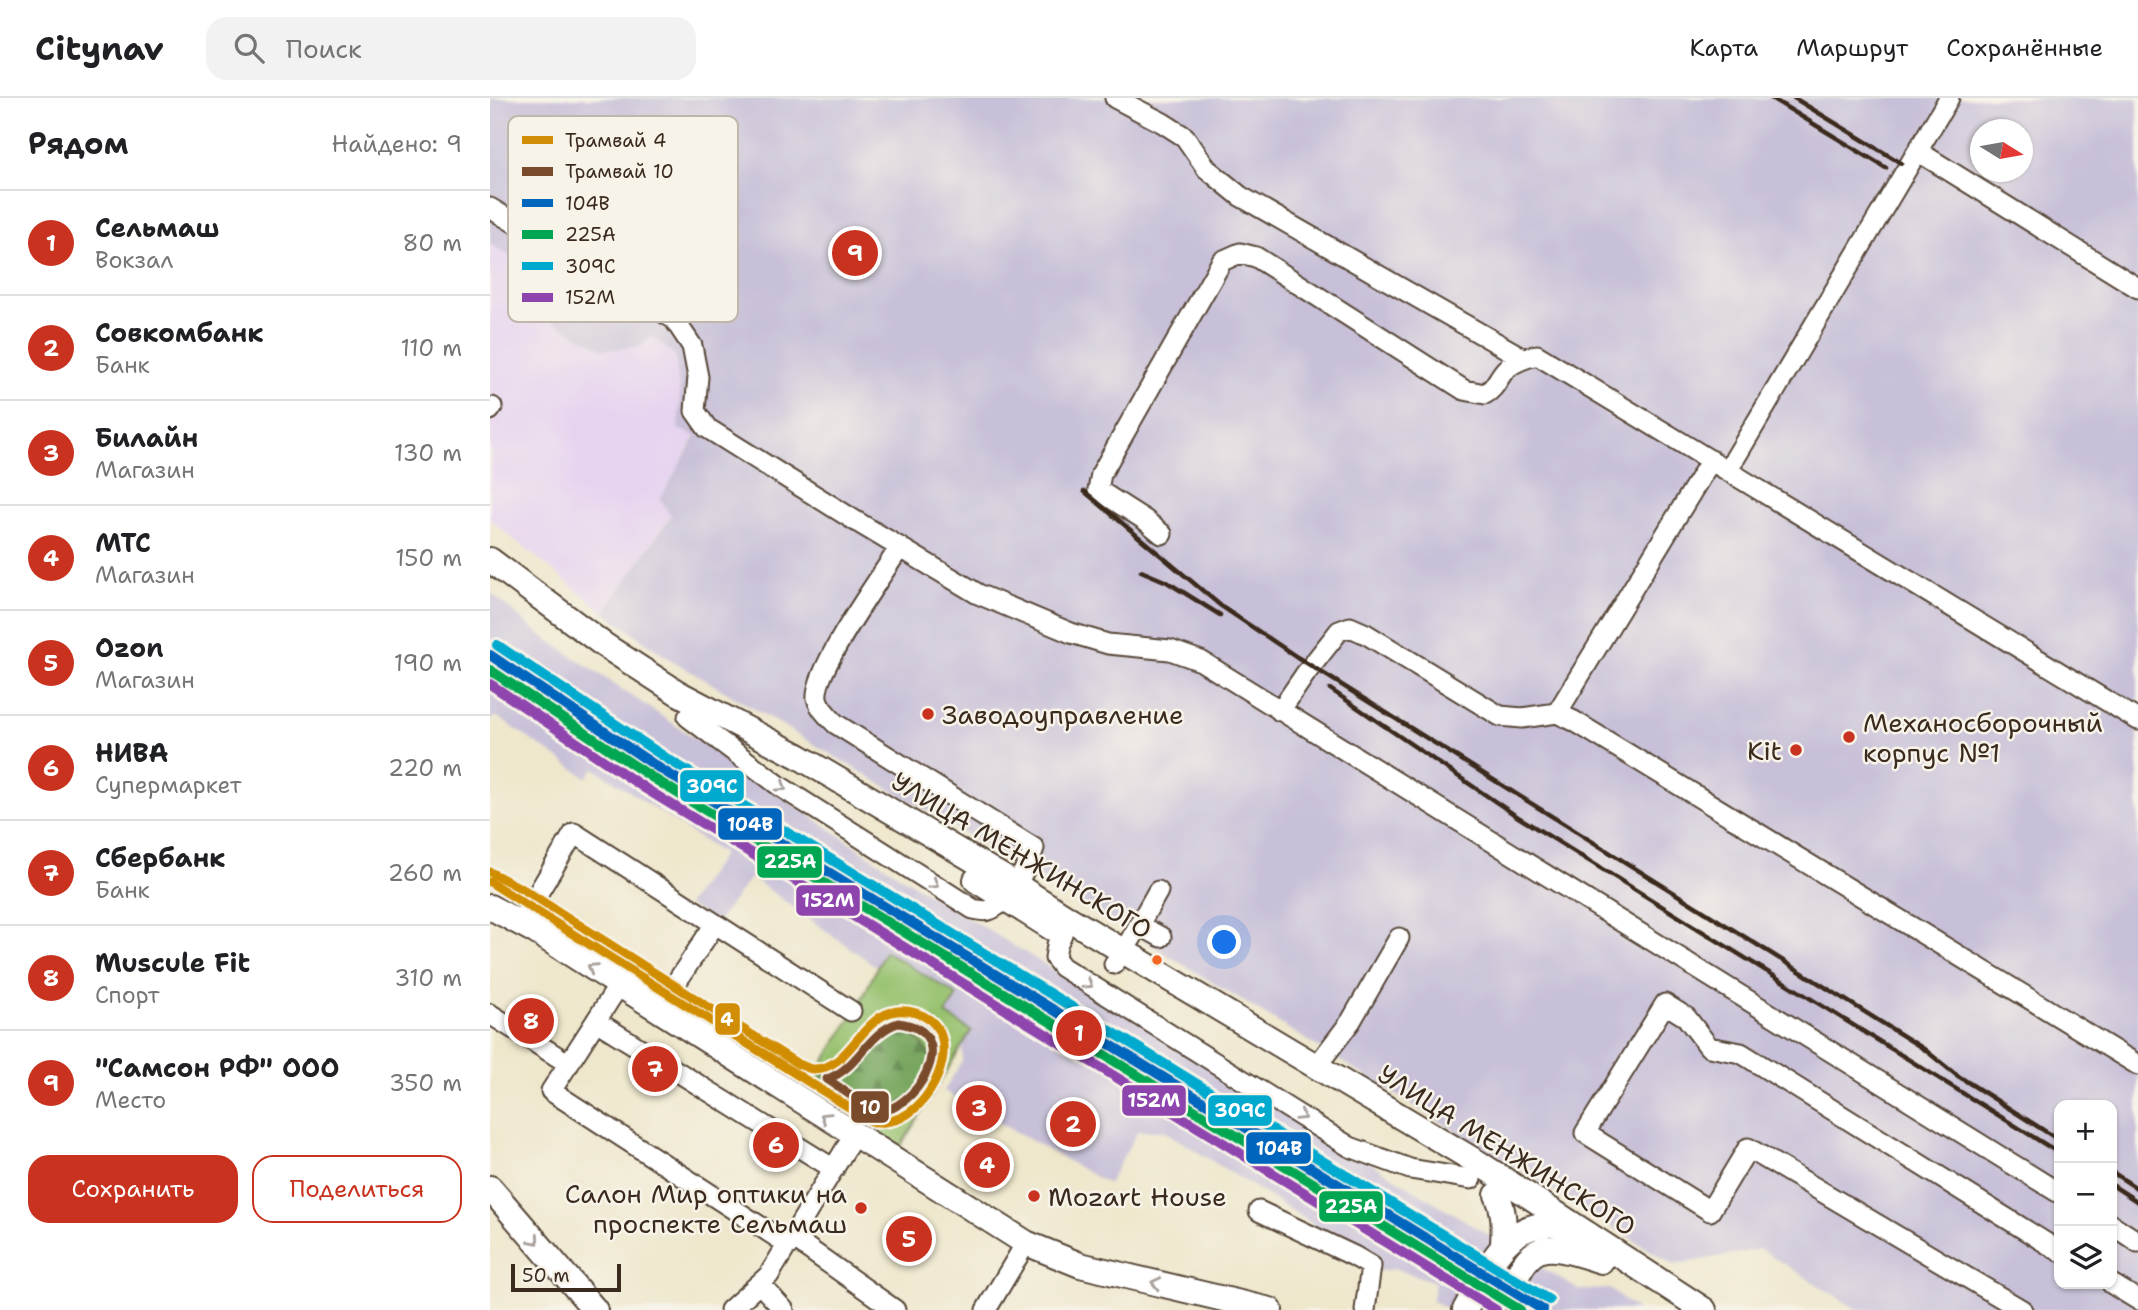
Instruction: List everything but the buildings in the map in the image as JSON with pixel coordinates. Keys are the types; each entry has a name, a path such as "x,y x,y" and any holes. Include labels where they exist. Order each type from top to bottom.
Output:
{"main road":[{"name":"УЛИЦА МЕНЖИНСКОГО","path":"490,560 604,645 678,693 798,756 1010,891 1062,934 1118,957 1316,1067 1581,1239 1704,1310"},
{"name":"УЛИЦА МЕНЖИНСКОГО","path":"490,581 595,659 688,718 1010,891 1071,920 1118,957 1471,1179 1501,1187"},
{"path":"490,907 619,985 1026,1243 1080,1265 1270,1310"},
{"name":"УЛИЦА МЕНЖИНСКОГО","path":"1501,1187 1522,1232"},
{"path":"1501,1187 1505,1220 1522,1232 1525,1244 1544,1238 1581,1239"},
{"path":"491,1191 595,1310"},
{"path":"1465,1310 1522,1232 1566,1226 1581,1239"},
{"path":"1484,1310 1522,1232"},
{"name":"УЛИЦА МЕНЖИНСКОГО","path":"1581,1239 1601,1261 1674,1310"},
{"path":"1499,1310 1527,1258 1536,1251 1559,1248 1601,1261"}],"street":[{"path":"1115,98 1163,122 1185,137 1207,169 1240,197 1522,358"},
{"path":"1557,713 1720,465 1919,152 1949,98"},
{"path":"1919,152 2138,288"},
{"path":"490,208 508,219"},
{"path":"1161,534 1145,520 1098,490 1101,474 1222,261 1240,253 1256,257 1464,390 1485,394 1493,390 1506,369 1522,358 1537,355 2138,720"},
{"path":"676,322 692,346 698,377 695,411 707,428 978,594 1071,633 1108,644 1170,650 1201,661 2054,1190"},
{"path":"900,547 827,662 818,683 817,699 836,724 1034,848 1028,865 1010,891"},
{"path":"1280,711 1339,631 1350,627 1366,634 1500,716 1522,718 1557,713 2138,1065"},
{"path":"520,923 574,834 851,1012"},
{"path":"1118,957 1157,891"},
{"path":"658,1010 715,924"},
{"path":"1139,925 1161,937"},
{"path":"1062,934 1055,958 1062,967 1350,1147 1410,1170 1471,1179"},
{"path":"1316,1067 1351,1021 1399,938"},
{"path":"619,985 551,1091 892,1309"},
{"path":"2022,1310 1748,1148 1710,1211 1585,1133 1665,1004 1686,1017 1709,1048 1741,1053 2054,1248"},
{"path":"490,1014 569,1064"},
{"path":"596,1021 834,1169"},
{"path":"730,1310 769,1275 854,1135"},
{"path":"1259,1211 1371,1266 1365,1310"},
{"path":"2114,1226 2138,1242"},
{"path":"986,1310 1026,1243"},
{"path":"760,1284 784,1310"},
{"path":"2117,1287 2138,1300"}],"shaded area":[{"path":"490,98 2138,98 2138,1310 1858,1310 1760,1249 1674,1265 1099,913 668,658 604,612 671,516 660,499 696,436 678,429 680,396 675,355 651,336 641,347 605,350 554,322 738,322 738,116 508,116 508,255 490,244"},
{"path":"490,244 508,255 508,322 574,322 651,336 675,355 680,396 678,428 696,435 660,499 671,515 604,612 490,520"},
{"path":"490,592 538,633 903,878 1579,1290 1610,1289 1637,1310 1449,1310 1432,1300 1435,1282 1395,1269 1372,1272 1310,1244 1313,1224 1164,1131 1138,1131 1108,1184 944,1091 962,1061 963,1029 751,877 717,922 687,905 723,854 594,768 587,778 496,716 490,721"}],"green space":[{"path":"885,951 957,995 946,1014 971,1031 900,1147 807,1089 859,1005"},
{"path":"889,1029 905,1029 929,1054 930,1068 926,1076 921,1085 905,1100 880,1115 866,1110 841,1092 820,1084 820,1078 827,1072 844,1068"}],"tram line":[{"name":"4","path":"490,872 526,891 798,1064 809,1068 827,1067 839,1059 871,1024 883,1015 898,1011 916,1013 931,1021 940,1032 942,1061 937,1076 930,1091 909,1113 888,1122 874,1123 490,882"},
{"path":"858,1037 880,1023 901,1017 921,1022 939,1041 938,1066 926,1090 908,1110 886,1123"},
{"name":"10","path":"898,1023 919,1029 929,1041 931,1056 927,1072 905,1100 891,1108 873,1109 827,1079 847,1067 878,1035 898,1023"}],"railway":[{"path":"1771,98 1886,168"},
{"path":"1794,98 1901,163"},
{"path":"1084,491 1221,606 1297,657 1924,1049 1955,1074 2054,1137"},
{"path":"1141,571 1167,582 1220,615"},
{"path":"490,678 850,919 1246,1161 1505,1310"},
{"path":"1330,689 1515,815 2054,1150"},
{"path":"2117,1175 2138,1189"},
{"path":"2117,1188 2138,1202"}],"transit line":[{"name":"309С","path":"497,645 666,758 1549,1300"},
{"name":"104В","path":"490,655 659,768 1543,1310"},
{"name":"225А","path":"490,670 653,778 1520,1310"},
{"name":"152М","path":"490,684 646,789 1496,1310"}],"place":[{"name":"\"Самсон РФ\" ООО","path":"855,253"},
{"name":"Заводоуправление","path":"928,714"},
{"name":"Механосборочный корпус №1","path":"1849,737"},
{"name":"Kit","path":"1796,750"},
{"name":"Muscule Fit","path":"531,1021"},
{"name":"Сельмаш","path":"1079,1033"},
{"name":"Сбербанк","path":"655,1069"},
{"name":"Билайн","path":"979,1108"},
{"name":"Совкомбанк","path":"1073,1124"},
{"name":"НИВА","path":"776,1145"},
{"name":"МТС","path":"987,1165"},
{"name":"Mozart House","path":"1034,1196"},
{"name":"Салон Мир оптики на проспекте Сельмаш","path":"861,1208"},
{"name":"Ozon","path":"909,1239"}]}
